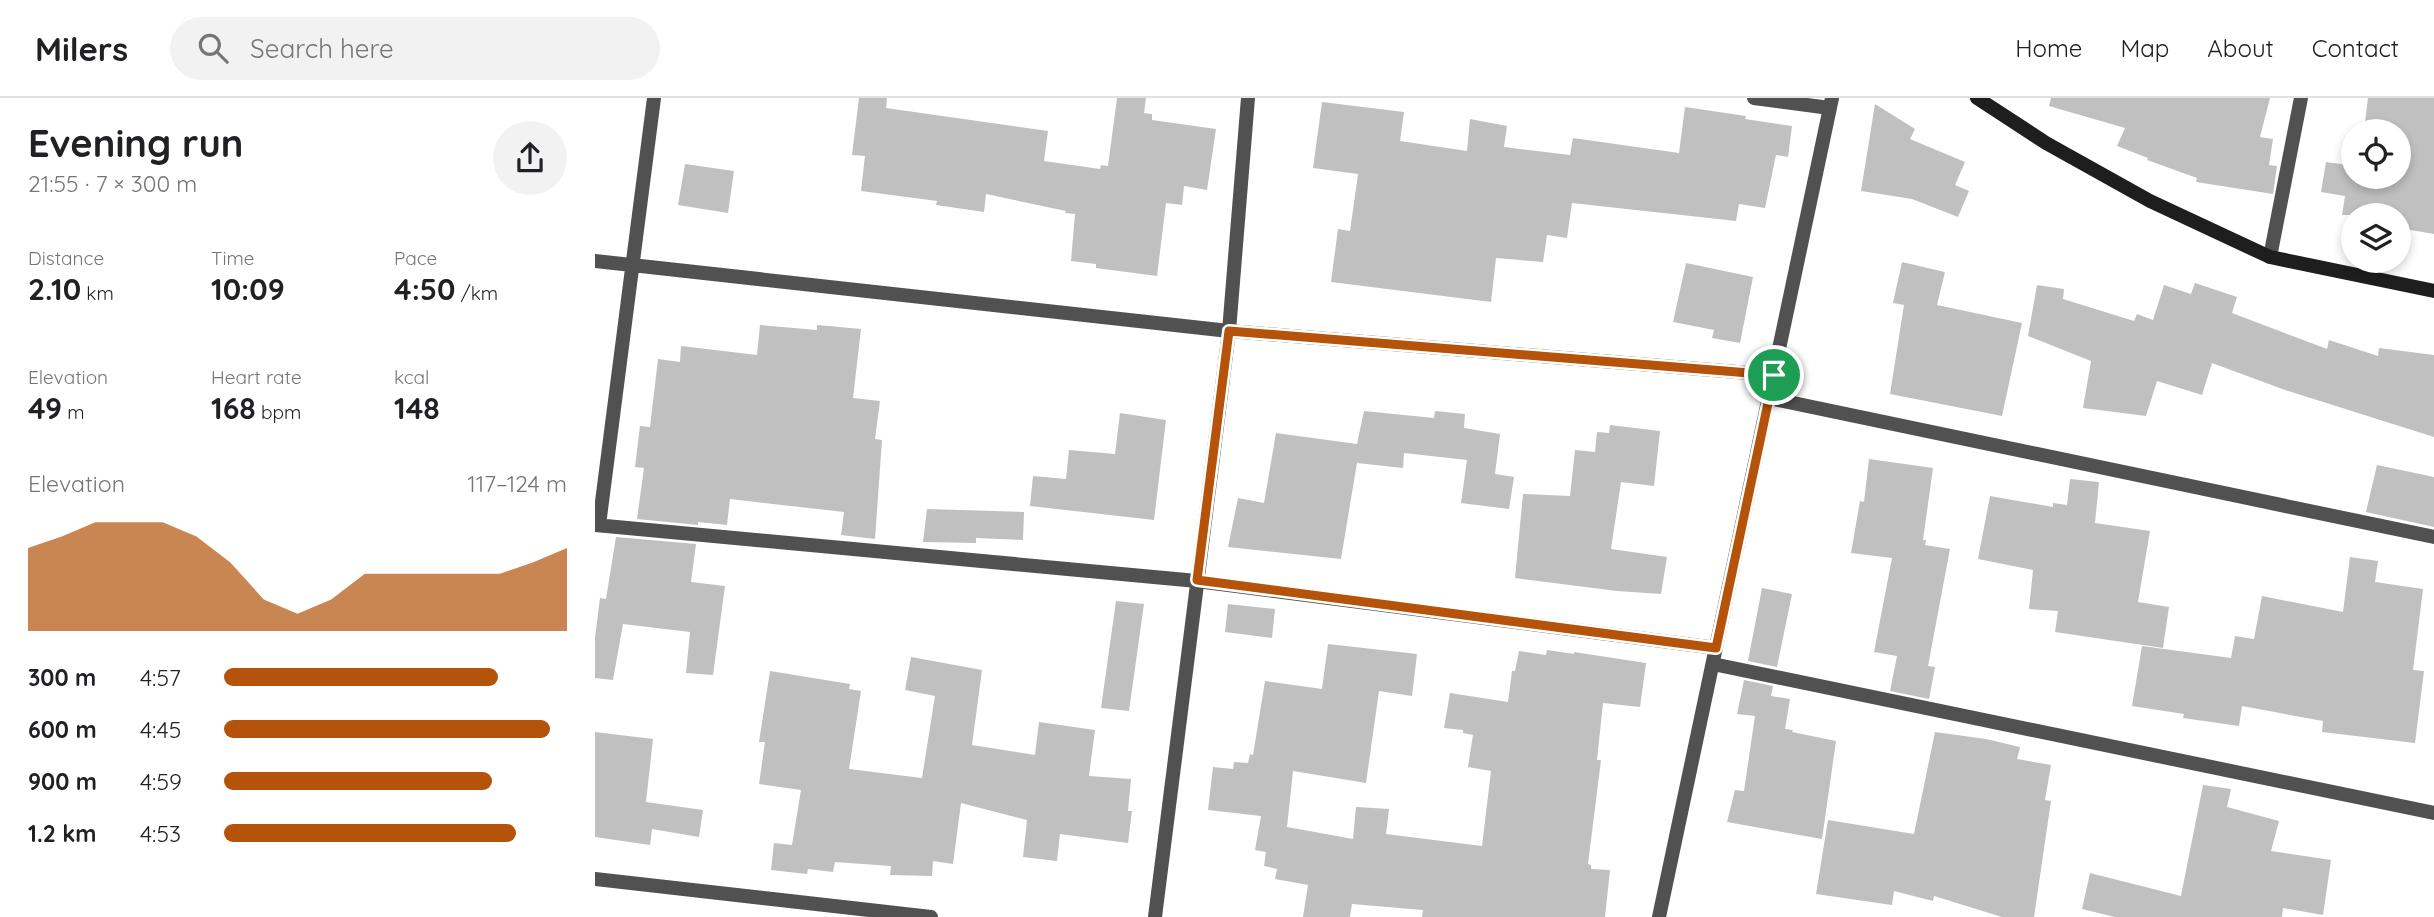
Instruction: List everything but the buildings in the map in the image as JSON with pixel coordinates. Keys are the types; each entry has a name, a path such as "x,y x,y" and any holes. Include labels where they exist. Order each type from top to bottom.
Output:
{"main road":[{"path":"1977,98 2046,144 2150,201 2270,257 2434,290"}],"street":[{"path":"654,98 634,264 597,525 1197,580 1716,648"},
{"path":"1155,917 1229,331 1248,98"},
{"path":"1659,917 1831,103 1754,98"},
{"path":"2270,257 2301,98"},
{"path":"595,261 1229,331 1774,375"},
{"path":"1769,398 2434,537"},
{"path":"1713,664 2434,813"},
{"path":"595,879 931,917"}],"route":[{"path":"1229,331 1774,375 1716,648 1197,580 1229,331"}]}
